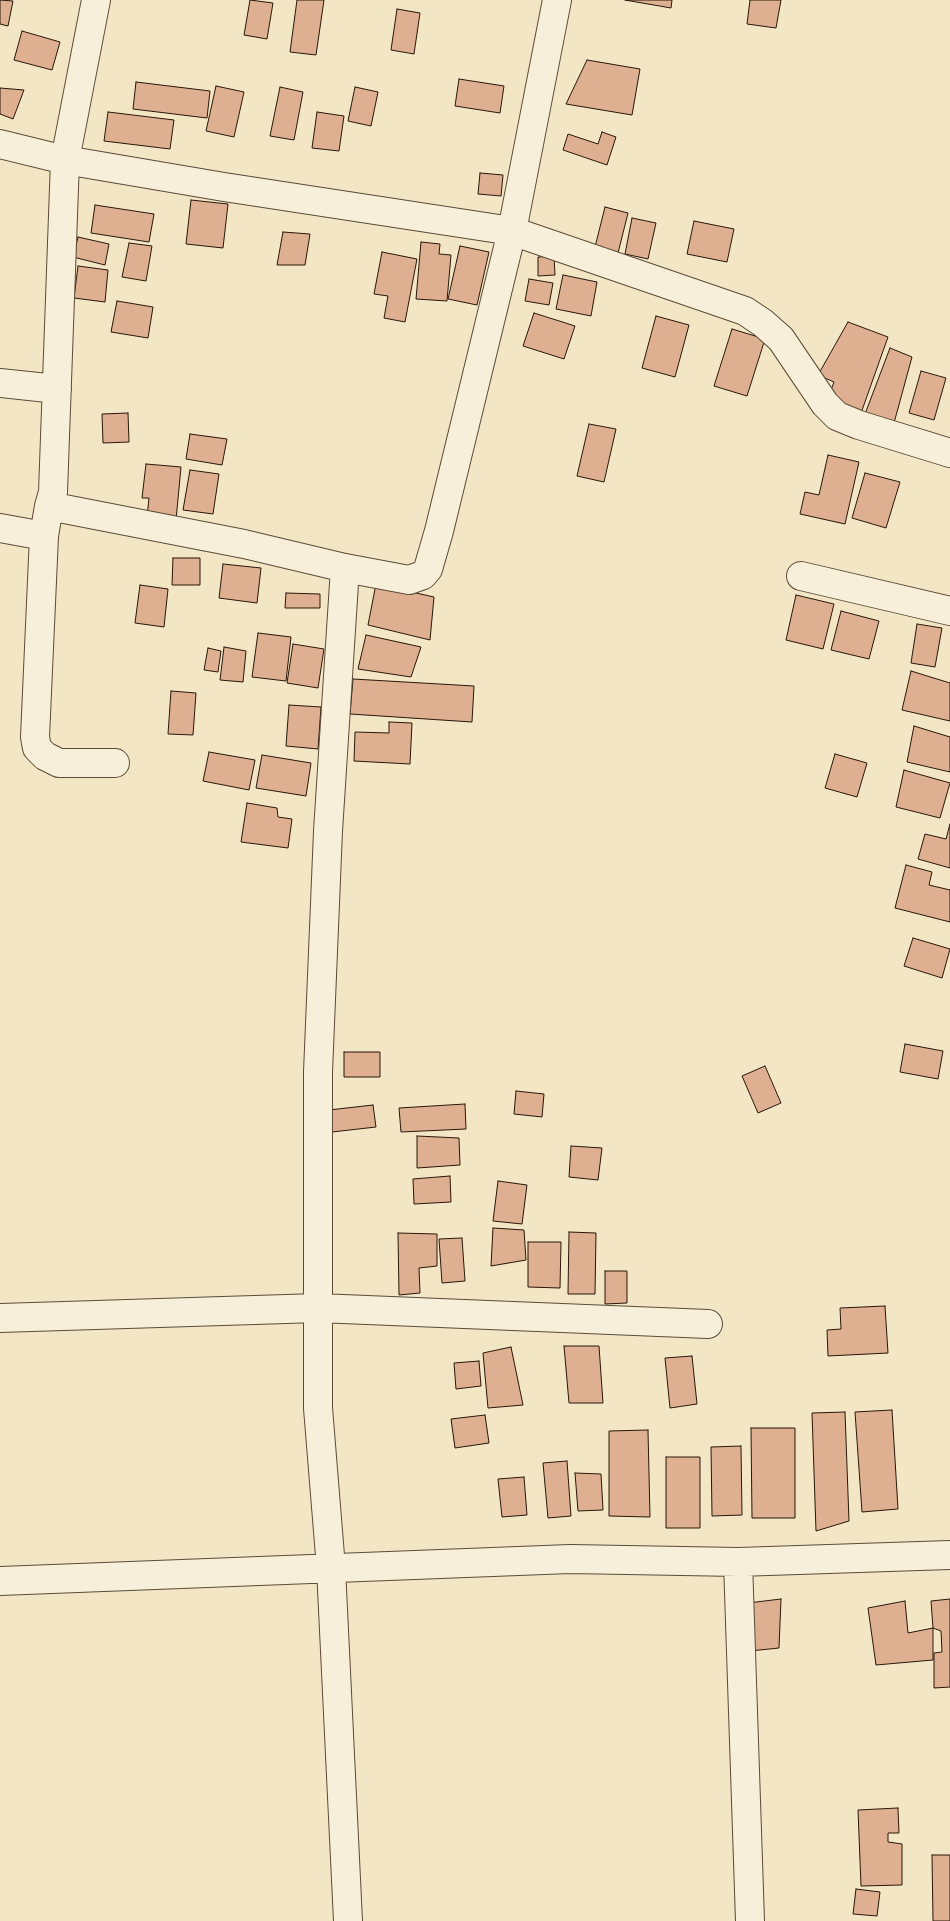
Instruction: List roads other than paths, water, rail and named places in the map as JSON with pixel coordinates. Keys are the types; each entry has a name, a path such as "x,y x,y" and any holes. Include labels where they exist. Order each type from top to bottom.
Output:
{"street":[{"path":"96,0 66,160 53,492 44,536 36,737 37,748 45,756 59,762 115,763"},
{"path":"49,506 244,544 345,568 409,580 423,576 428,569 439,531 512,231 557,0"},
{"path":"0,144 66,160 224,187 512,231 745,311 763,323 781,339 824,404 837,416 859,425 950,453"},
{"path":"0,383 57,389"},
{"path":"0,528 44,536"},
{"path":"345,568 328,830 318,1072 318,1408 331,1568 348,1921"},
{"path":"801,576 950,612"},
{"path":"0,1318 318,1308 708,1324"},
{"path":"0,1581 570,1558 738,1562 950,1555"},
{"path":"738,1562 750,1921"}]}
